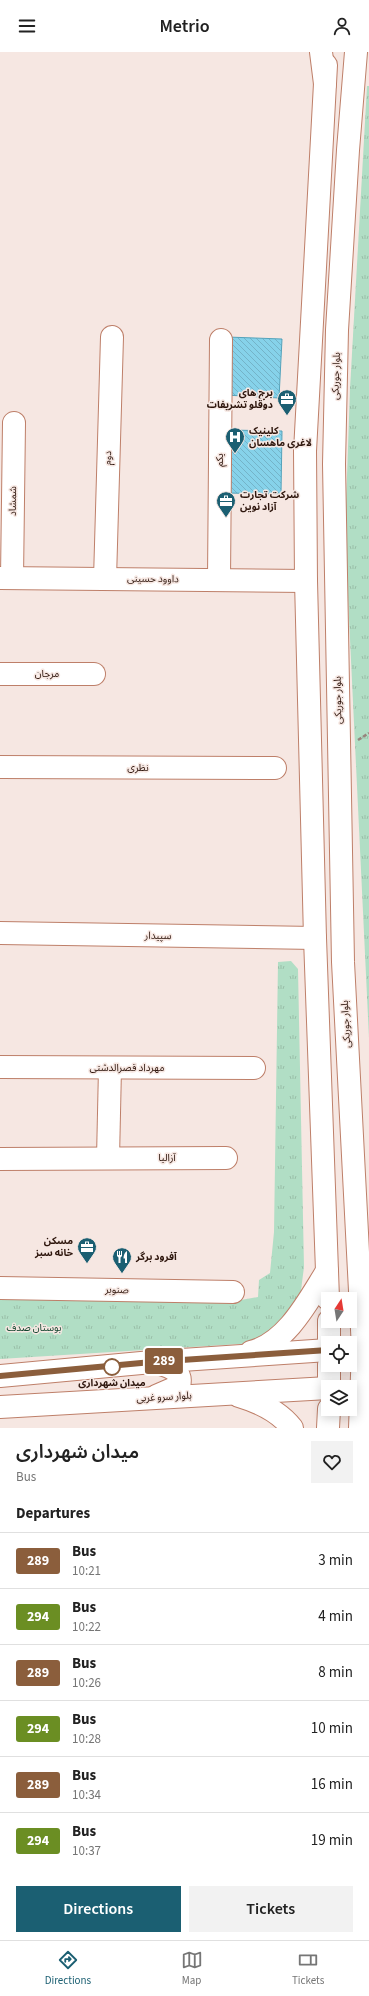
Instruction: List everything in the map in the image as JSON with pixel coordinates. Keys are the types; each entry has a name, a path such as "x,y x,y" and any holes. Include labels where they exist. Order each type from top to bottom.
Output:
{"main road":[{"path":"321,52 325,84"},
{"path":"327,52 305,451 306,581 315,938 328,1292"},
{"name":"بلوار جوریکی","path":"360,63 337,330 334,464 343,962 360,1272 360,1428"},
{"name":"دوم","path":"105,579 112,337"},
{"name":"یکم","path":"219,580 221,340"},
{"name":"شمشاد","path":"6,578 14,423"},
{"path":"305,451 334,464"},
{"name":"داوود حسینی","path":"6,578 306,581"},
{"name":"مرجان","path":"0,674 94,674"},
{"name":"نظری","path":"0,767 275,768"},
{"name":"سپیدار","path":"0,934 315,938"},
{"name":"مهرداد قصرالدشتی","path":"0,1067 254,1068"},
{"path":"108,1158 110,1068"},
{"name":"آزالیا","path":"0,1159 226,1158"},
{"path":"231,1357 262,1350 279,1336 293,1322 327,1271"},
{"path":"360,1272 369,1305"},
{"name":"صنوبر","path":"0,1288 233,1292"},
{"path":"0,1376 152,1362 321,1351"},
{"path":"152,1362 172,1368 177,1373 180,1382 179,1386 154,1398"},
{"name":"بلوار سرو غربی","path":"0,1406 321,1387"},
{"path":"228,1393 254,1401 266,1407 288,1422 292,1428"},
{"path":"328,1428 329,1416"}],"green space":[{"path":"367,86 369,86 369,1038 345,534 350,389"},
{"name":"بوستان صدف","path":"291,961 298,969 304,1267 300,1298 293,1310 258,1343 0,1359 0,1299 241,1300 258,1297 259,1280 270,1273 274,1232 278,962"}],"building":[{"path":"227,337 282,339 279,398 225,395"},
{"path":"227,430 282,431 281,494 226,493"}],"bus line":[{"name":"289","path":"0,1376 111,1367 152,1362 321,1350"}],"place":[{"name":"برج های دوقلو تشریفات","path":"287,416"},
{"name":"کلینیک لاغری ماهسان","path":"235,454"},
{"name":"شرکت تجارت آزاد نوین","path":"226,518"},
{"name":"مسکن خانه سبز","path":"87,1264"},
{"name":"آفرود برگر","path":"122,1274"},
{"name":"میدان شهرداری","path":"112,1367"}]}
